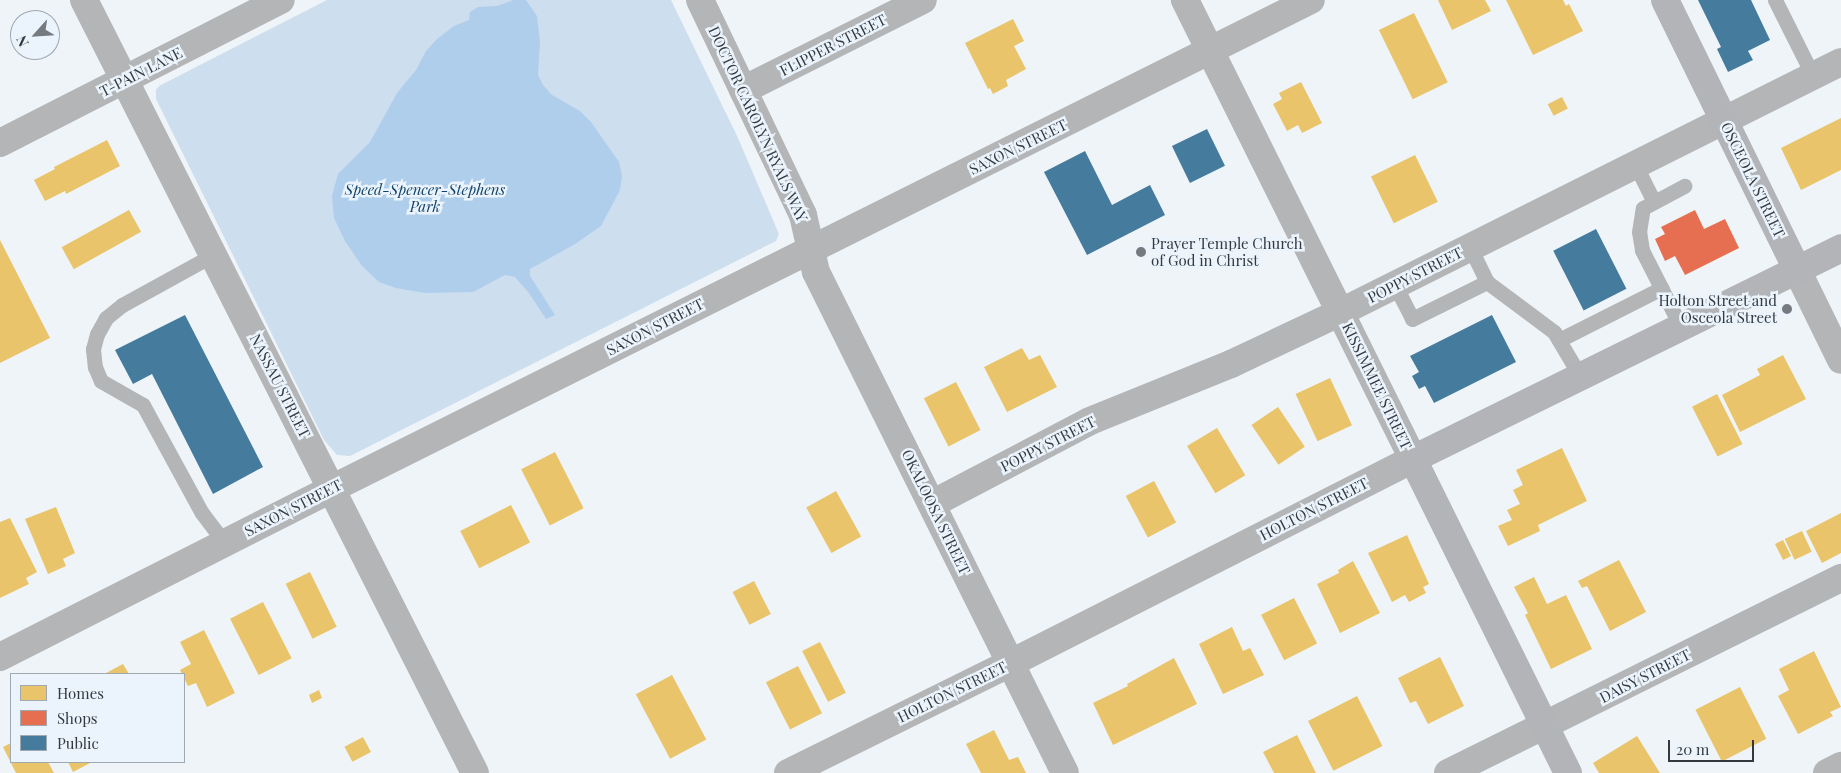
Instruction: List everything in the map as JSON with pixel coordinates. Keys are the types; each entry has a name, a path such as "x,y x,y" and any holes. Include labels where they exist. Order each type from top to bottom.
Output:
{"street":[{"name":"NASSAU STREET","path":"84,0 475,773"},
{"name":"T-PAIN LANE","path":"0,143 281,0"},
{"name":"DOCTOR CAROLYN RYALS WAY","path":"700,0 803,215 811,250"},
{"name":"FLIPPER STREET","path":"743,90 923,0"},
{"name":"KISSIMMEE STREET","path":"1185,0 1568,773"},
{"name":"SAXON STREET","path":"0,657 225,542 1311,0"},
{"name":"OSCEOLA STREET","path":"1665,0 1841,360"},
{"name":"POPPY STREET","path":"932,504 1090,422 1224,367 1341,312 1841,62"},
{"name":"HOLTON STREET","path":"788,773 1011,663 1413,459 1841,248"},
{"name":"OKALOOSA STREET","path":"811,250 816,272 1065,773"},
{"name":"DAISY STREET","path":"1448,773 1841,578"},
{"path":"1827,773 1841,766"}],"lane":[{"path":"1775,0 1813,76"},
{"path":"1635,164 1654,202"},
{"path":"1681,327 1642,250 1639,232 1643,208 1684,186"},
{"path":"1470,247 1487,282 1554,332 1580,376"},
{"path":"213,255 122,305 106,318 97,334 93,348 95,367 100,381 143,405 202,514 225,542"},
{"path":"1395,285 1412,319 1487,282"},
{"path":"1559,340 1662,288"}],"green space":[{"name":"Speed-Spencer-Stephens Park","path":"327,0 671,0 738,138 779,234 776,241 350,456 337,455 324,440 156,99 156,90 159,86"}],"water":[{"path":"513,0 526,0 537,16 540,42 538,75 543,85 552,95 580,111 591,122 619,162 622,176 620,190 601,226 575,244 530,269 530,276 555,315 546,319 529,293 515,277 505,275 473,292 425,293 396,288 379,282 362,266 345,241 334,218 332,196 338,174 370,142 397,93 416,70 426,51 437,39 454,26 469,20 470,12 478,7 497,6"}],"building: Homes":[{"path":"1438,0 1485,0 1491,11 1452,30"},
{"path":"1506,0 1563,0 1566,6 1569,4 1583,31 1533,55"},
{"path":"1414,13 1448,82 1413,99 1379,30"},
{"path":"1013,19 1024,41 1014,46 1026,69 1006,80 1008,86 993,94 990,88 988,89 965,43"},
{"path":"1301,82 1322,123 1302,133 1298,125 1287,131 1273,104 1282,99 1279,93"},
{"path":"1562,97 1568,109 1554,116 1548,104"},
{"path":"1841,118 1841,170 1801,190 1781,148"},
{"path":"107,140 120,166 66,194 65,191 45,201 34,180 55,169 54,167"},
{"path":"1415,155 1438,202 1394,223 1371,176"},
{"path":"129,210 141,232 74,269 62,247"},
{"path":"0,240 50,338 0,363"},
{"path":"1022,348 1029,360 1040,355 1057,387 1007,412 984,367"},
{"path":"1783,355 1806,399 1740,432 1722,395 1760,375 1757,369"},
{"path":"1330,378 1352,425 1318,441 1296,394"},
{"path":"956,382 981,430 948,446 924,398"},
{"path":"1717,394 1742,444 1717,457 1692,407"},
{"path":"1278,407 1305,447 1278,465 1251,425"},
{"path":"1217,428 1245,475 1215,493 1187,446"},
{"path":"1562,448 1587,501 1538,525 1540,531 1508,546 1498,526 1512,520 1507,510 1520,504 1513,490 1523,485 1516,470"},
{"path":"555,452 584,508 550,525 521,469"},
{"path":"1154,481 1176,522 1148,538 1126,496"},
{"path":"836,491 861,536 831,553 806,507"},
{"path":"511,505 530,542 479,568 460,531"},
{"path":"56,507 75,553 63,559 66,566 48,574 25,519"},
{"path":"1841,513 1841,553 1822,563 1806,531"},
{"path":"10,518 37,572 26,578 29,584 0,598 0,522"},
{"path":"1802,531 1812,552 1795,560 1785,539"},
{"path":"1407,535 1429,584 1423,587 1426,593 1409,602 1405,595 1392,602 1368,553"},
{"path":"1783,540 1791,556 1783,560 1775,544"},
{"path":"1619,560 1646,612 1610,631 1587,586 1582,588 1578,581"},
{"path":"1353,561 1380,613 1340,633 1317,584 1339,573 1338,570"},
{"path":"310,572 337,627 312,639 286,584"},
{"path":"1534,577 1547,604 1566,595 1592,649 1551,669 1525,615 1528,613 1514,587"},
{"path":"754,581 771,614 749,625 733,592"},
{"path":"1294,598 1317,643 1284,660 1261,615"},
{"path":"263,602 292,658 259,675 230,619"},
{"path":"1232,627 1243,651 1250,648 1264,675 1223,694 1199,644"},
{"path":"204,630 235,693 207,707 196,683 188,686 185,680 185,673 182,673 180,670 191,664 180,642"},
{"path":"820,642 846,693 828,702 802,651"},
{"path":"1814,651 1841,707 1830,712 1833,716 1798,734 1778,696 1789,690 1779,669"},
{"path":"1440,657 1464,706 1428,724 1416,701 1410,703 1398,678"},
{"path":"1174,658 1197,704 1113,745 1093,703 1128,686 1127,684"},
{"path":"123,664 128,673 106,673"},
{"path":"798,666 822,713 790,730 766,682"},
{"path":"672,675 706,739 670,759 636,694"},
{"path":"1740,687 1766,739 1722,761 1695,710"},
{"path":"319,690 322,698 312,703 309,695"},
{"path":"1357,696 1382,746 1333,771 1308,721"},
{"path":"994,730 1009,760 1018,757 1026,773 981,773 966,744"},
{"path":"1297,735 1316,773 1274,773 1263,752"},
{"path":"1637,736 1660,773 1599,773 1593,763"},
{"path":"363,737 371,752 352,762 344,747"},
{"path":"10,744 10,761 3,747"},
{"path":"11,763 49,763 54,773 16,773"},
{"path":"68,763 90,763 73,772"}],"building: Shops":[{"path":"1695,210 1704,229 1725,219 1739,248 1685,275 1675,256 1665,261 1655,239 1665,234 1661,227"}],"building: Public":[{"path":"1698,0 1751,0 1770,40 1748,51 1753,60 1728,72 1717,49 1721,47"},
{"path":"1207,129 1225,166 1190,183 1172,146"},
{"path":"1085,151 1112,205 1150,185 1165,215 1087,255 1044,172"},
{"path":"1596,229 1626,289 1584,310 1553,251"},
{"path":"185,315 263,467 213,494 152,374 133,384 115,350"},
{"path":"1492,315 1516,362 1434,403 1425,386 1419,389 1412,376 1419,372 1410,356"}],"place":[{"name":"Prayer Temple Church of God in Christ","path":"1141,252"},
{"name":"Holton Street and Osceola Street","path":"1787,309"}]}
